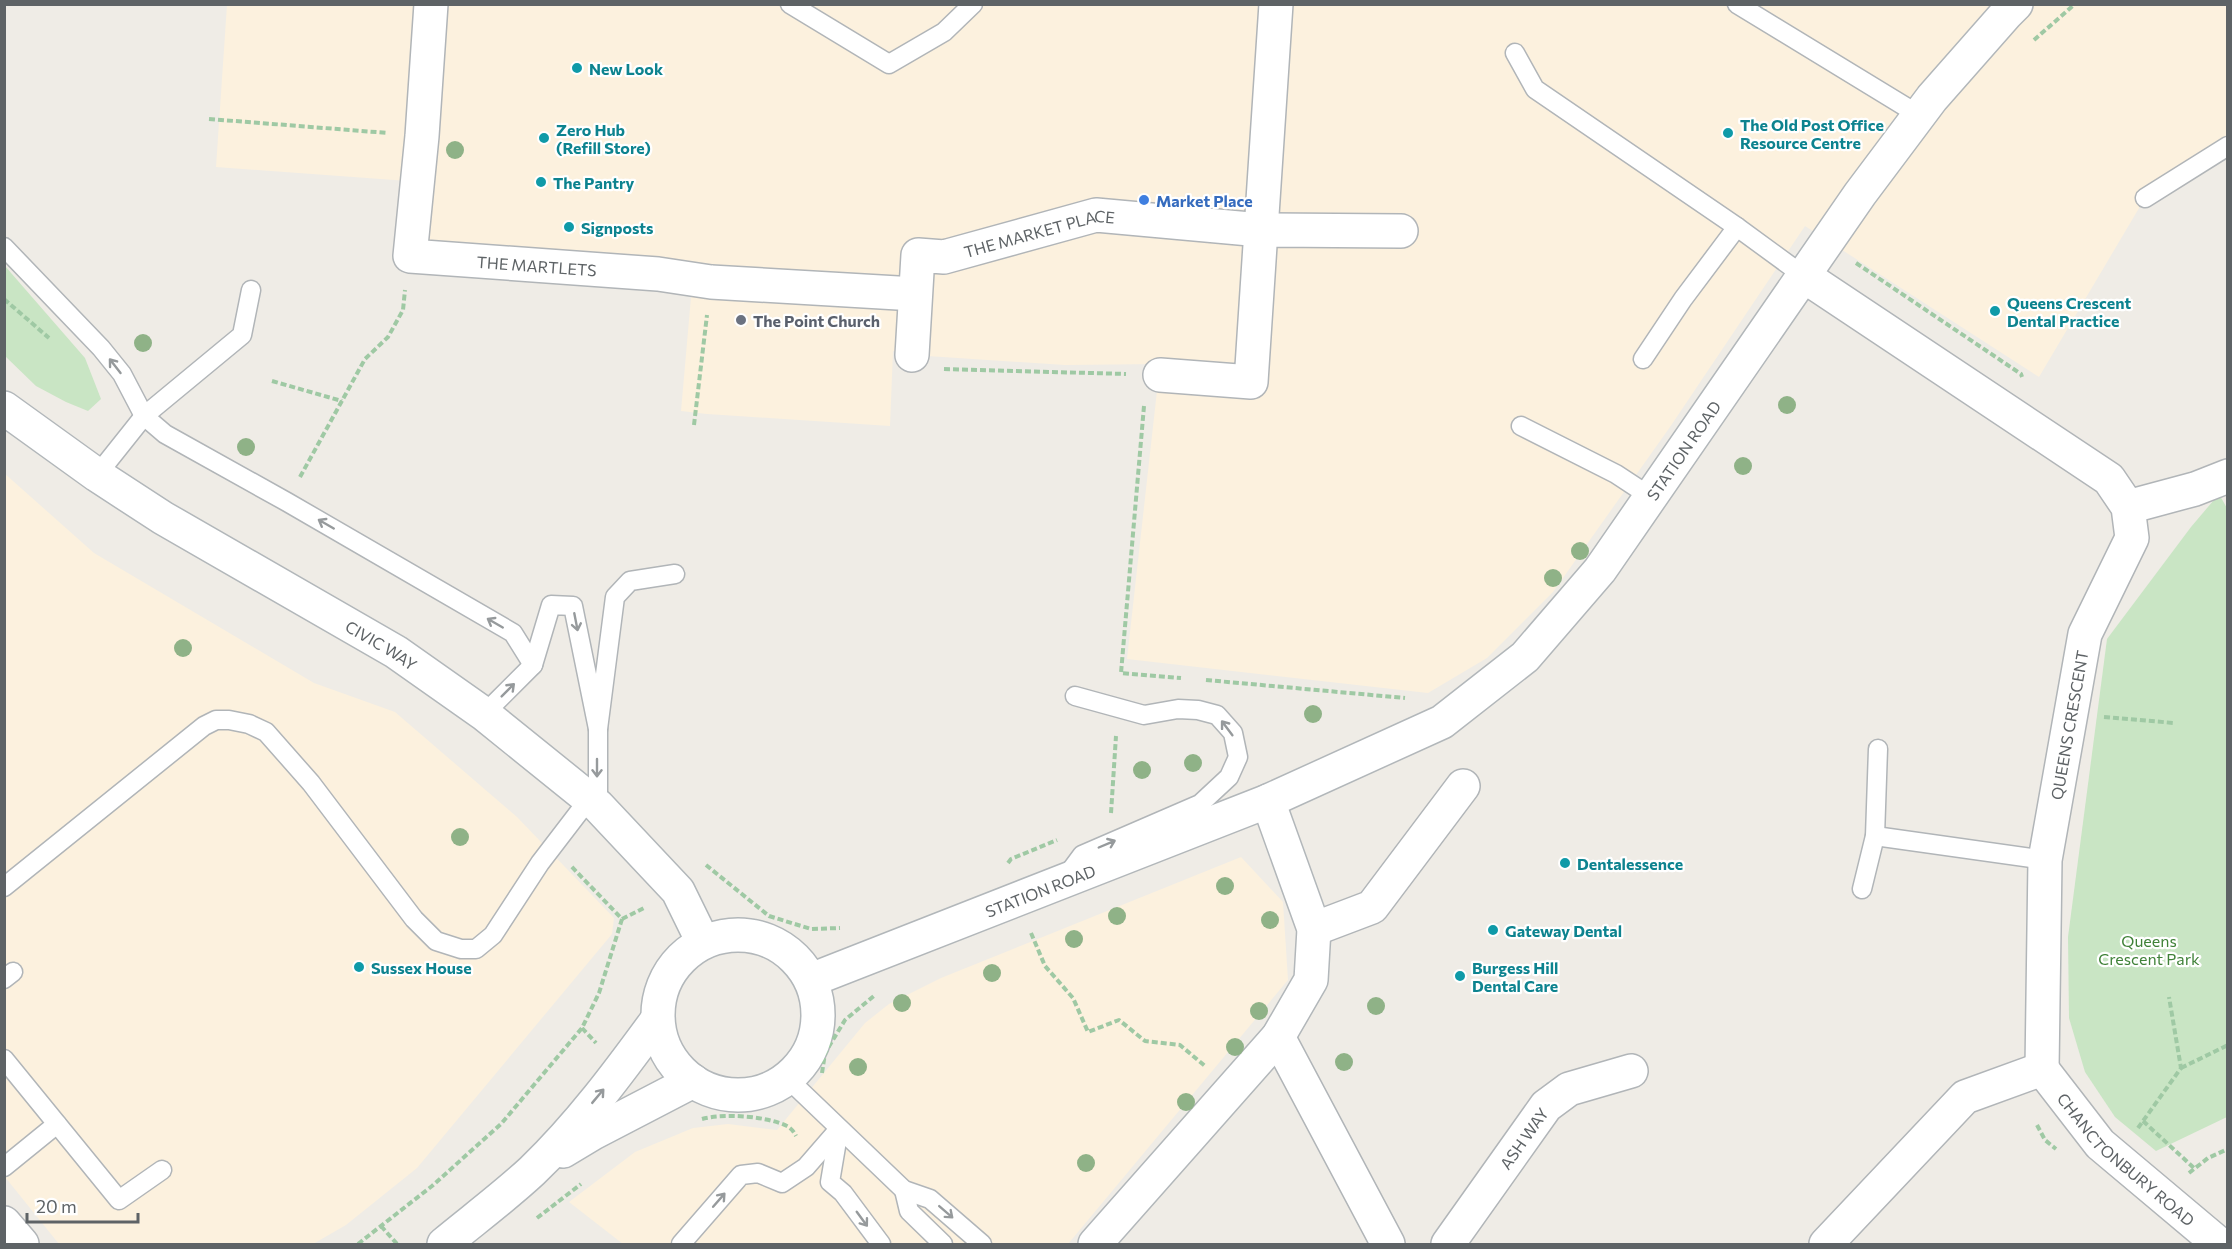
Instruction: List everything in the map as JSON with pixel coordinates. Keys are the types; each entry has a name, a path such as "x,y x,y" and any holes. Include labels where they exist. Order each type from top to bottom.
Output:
{"street":[{"path":"410,256 422,136 431,4"},
{"path":"1153,375 1251,382 1276,4"},
{"name":"STATION ROAD","path":"811,980 1268,801 1442,722 1525,657 1600,570 1860,194 1919,116 1998,22 2016,4"},
{"name":"THE MARKET PLACE","path":"912,355 918,255 944,257 1096,215 1261,230"},
{"path":"1261,230 1401,231"},
{"name":"THE MARTLETS","path":"410,256 657,274 711,282 915,294"},
{"name":"QUEENS CRESCENT","path":"1804,276 2109,479 2128,507 2132,538 2085,634 2045,860 2042,1069"},
{"name":"CIVIC WAY","path":"4,408 97,475 163,518 396,652 484,714 593,803 678,891 703,942"},
{"path":"2128,507 2195,489 2228,476"},
{"path":"1314,929 1372,907 1463,786"},
{"path":"1095,1245 1278,1037 1311,980 1314,929 1268,801"},
{"path":"746,934 768,939 800,962 811,980 819,1013 814,1041 804,1061 787,1078 772,1087 756,1093 740,1095 725,1094 706,1088 681,1071 668,1055 659,1037 657,1020 659,998 668,975 683,957 703,942 724,935 746,934"},
{"path":"444,1245 531,1171 578,1121 621,1069 657,1020"},
{"path":"1278,1037 1388,1245"},
{"path":"1826,1245 1965,1097 2042,1069"},
{"name":"CHANCTONBURY ROAD","path":"2042,1069 2100,1144 2219,1245"},
{"name":"ASH WAY","path":"1448,1245 1546,1106 1569,1089 1631,1071"},
{"path":"531,1171 593,1133 693,1081"},
{"path":"4,1223 21,1245"}],"lane":[{"path":"790,4 889,64 944,32 973,4"},
{"path":"1737,4 1919,116"},
{"path":"1515,53 1535,89 1737,227 1804,276"},
{"path":"2145,198 2228,146"},
{"path":"1642,359 1737,227"},
{"path":"4,246 101,348 122,374 144,416 165,434 513,633 532,665"},
{"path":"97,475 144,416 242,335 250,290"},
{"path":"1521,426 1616,474 1650,496"},
{"path":"4,888 204,726 216,720 229,720 249,724 266,732 311,783 414,919 436,941 461,949 476,949 493,935 552,847 593,803 597,729 615,597 630,581 675,574"},
{"path":"484,714 532,665 551,605 573,606 597,729"},
{"path":"1063,880 1082,855 1200,804 1229,777 1238,757 1233,733 1217,715 1198,710 1178,710 1144,715 1075,696"},
{"path":"1862,888 1875,836 1878,749"},
{"path":"1875,836 2045,860"},
{"path":"4,1059 119,1200 162,1170"},
{"path":"787,1078 903,1190 930,1199 982,1245"},
{"path":"4,1167 57,1124"},
{"path":"681,1245 741,1175 758,1173 782,1183 806,1167 839,1129"},
{"path":"839,1129 830,1182 843,1192 881,1245"},
{"path":"903,1190 909,1211 943,1245"}],"path":[{"path":"2026,47 2075,4"},
{"path":"209,119 422,136"},
{"path":"287,502 365,359 388,337 403,309 410,256"},
{"path":"694,425 711,282"},
{"path":"912,355 918,368 1153,375 1121,673 1110,818 1120,814"},
{"path":"272,381 342,401"},
{"path":"1121,673 1191,679"},
{"path":"1203,680 1414,699"},
{"path":"2071,714 2174,723"},
{"path":"358,1245 432,1186 501,1124 582,1028 599,993 622,919 552,847"},
{"path":"699,858 769,916 811,929 844,928"},
{"path":"1041,928 1030,932 1045,966 1072,998 1088,1032 1119,1020 1145,1041 1180,1045 1232,1090"},
{"path":"821,1075 825,1053 845,1020 881,991"},
{"path":"2169,997 2181,1068"},
{"path":"2116,1158 2181,1068 2228,1045"},
{"path":"700,1120 711,1117 755,1117 788,1126"},
{"path":"2143,1121 2194,1168"},
{"path":"2162,1198 2194,1168 2208,1158 2228,1149"},
{"path":"531,1223 586,1180"},
{"path":"381,1226 397,1245"}],"shaded area":[{"path":"227,5 2227,5 2227,146 2145,198 2039,377 1805,226 1670,427 1553,592 1487,658 1428,693 1127,659 1160,364 1065,365 912,355 893,351 890,426 681,411 692,286 400,262 408,181 216,167"},
{"path":"4,473 94,553 314,683 395,712 517,817 614,918 612,934 417,1168 346,1225 313,1244 59,1244 5,1177"},
{"path":"1241,857 1283,902 1288,980 1068,1244 623,1244 569,1202 635,1152 693,1128 728,1124 777,1130 865,1023 889,1004 941,978"}],"green space":[{"path":"5,266 85,358 101,399 88,411 36,386 5,356"},
{"name":"Queens Crescent Park","path":"2219,494 2228,510 2227,1117 2156,1151 2115,1117 2085,1072 2069,1018 2068,937 2107,639 2191,527"}],"place":[{"name":"New Look","path":"577,68"},
{"name":"The Old Post Office Resource Centre","path":"1728,133"},
{"name":"Zero Hub (Refill Store)","path":"544,138"},
{"name":"The Pantry","path":"541,182"},
{"name":"Market Place","path":"1144,200"},
{"name":"Signposts","path":"569,227"},
{"name":"Queens Crescent Dental Practice","path":"1995,311"},
{"name":"The Point Church","path":"741,320"},
{"name":"Dentalessence","path":"1565,863"},
{"name":"Gateway Dental","path":"1493,930"},
{"name":"Sussex House","path":"359,967"},
{"name":"Burgess Hill Dental Care","path":"1460,976"}]}
